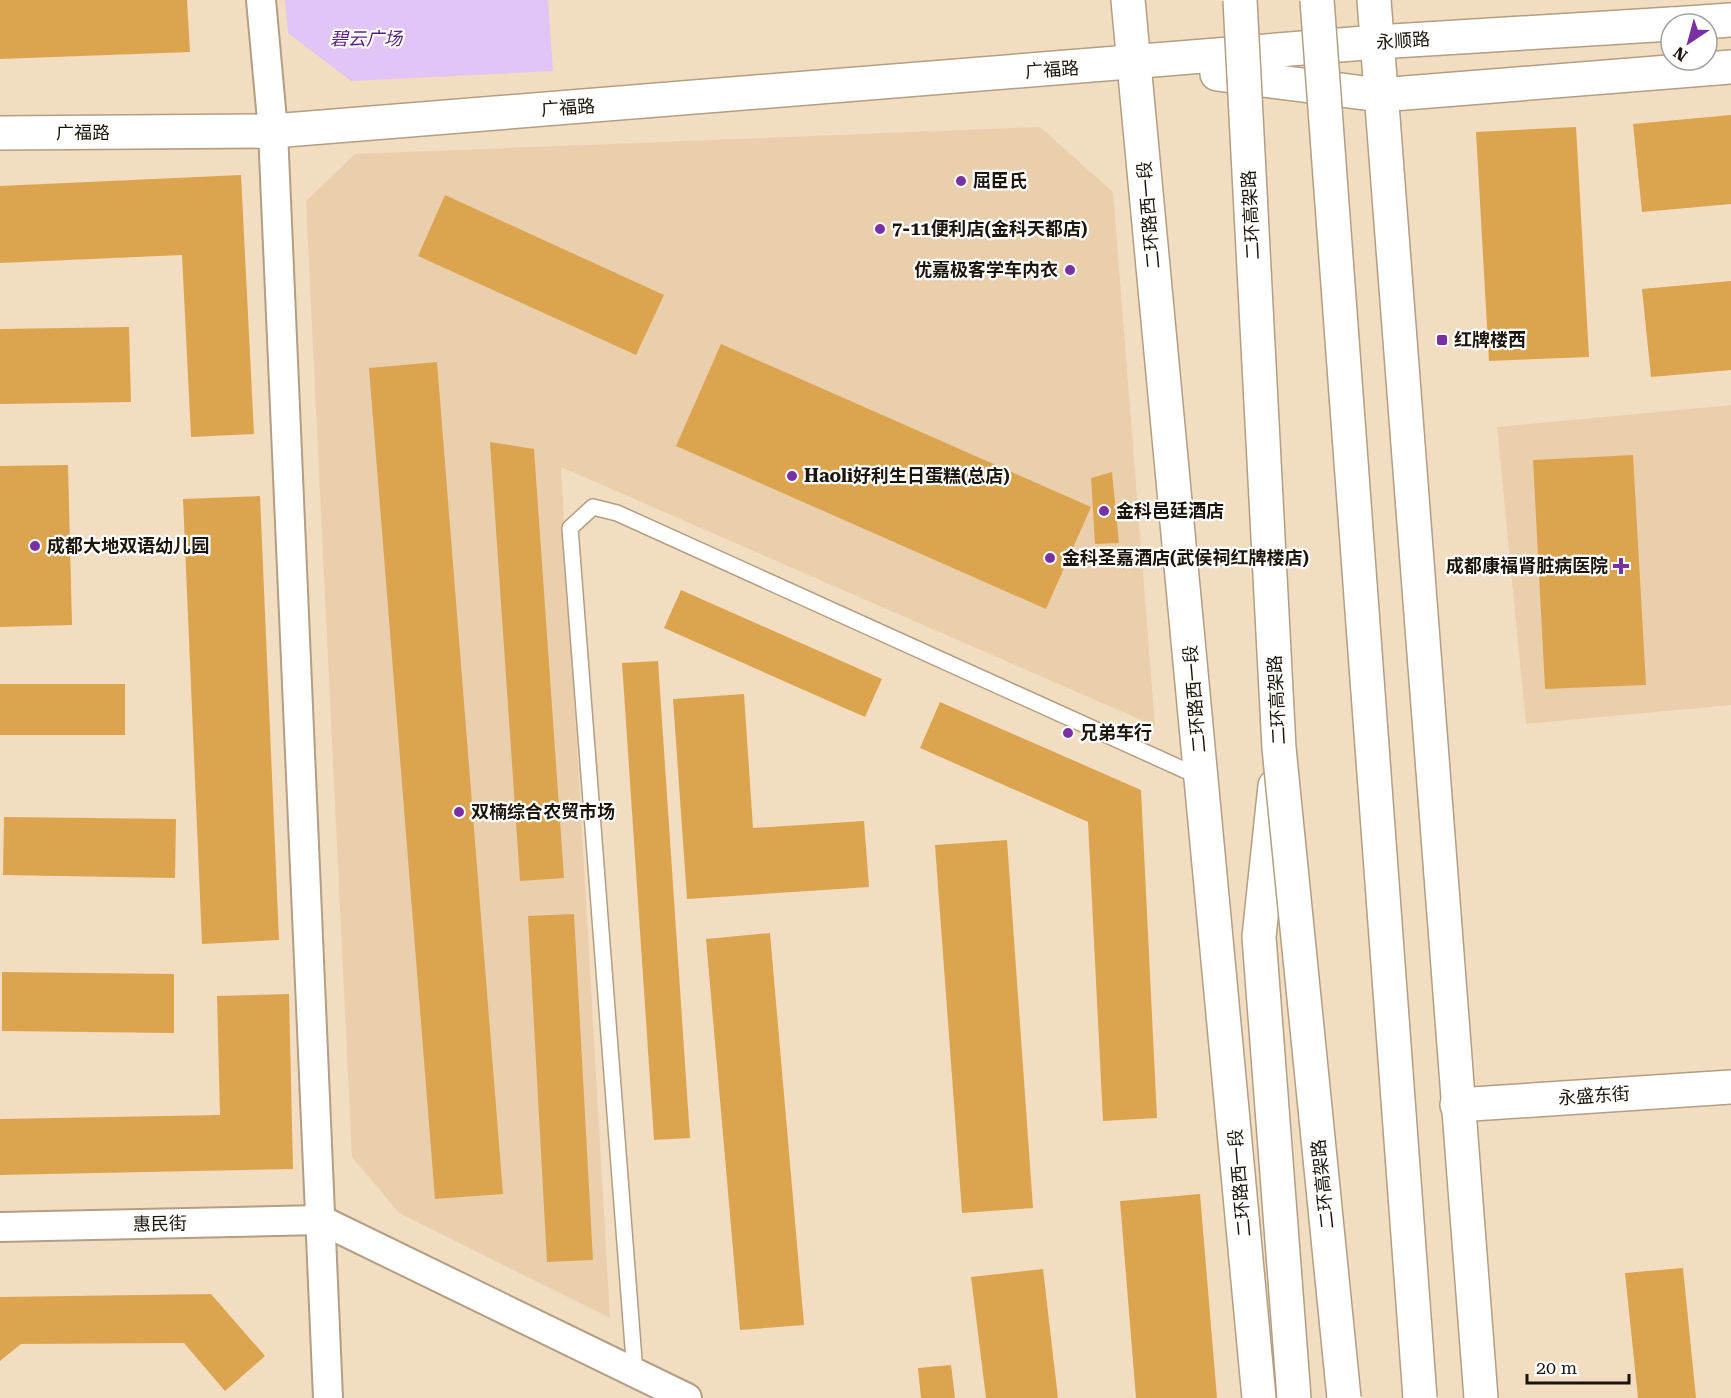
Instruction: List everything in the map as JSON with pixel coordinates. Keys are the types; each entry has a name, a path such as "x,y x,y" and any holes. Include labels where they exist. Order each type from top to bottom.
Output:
{"main road":[{"name":"二环路西一段","path":"1128,0 1259,1398"},
{"name":"二环高架路","path":"1240,0 1279,748 1344,1398"},
{"path":"1317,0 1420,1398"},
{"path":"1374,0 1480,1398"},
{"name":"永顺路","path":"1135,63 1377,42 1659,25"},
{"name":"广福路","path":"0,133 273,131 1135,63"},
{"path":"1135,63 1380,95 1731,67"},
{"path":"1279,748 1259,937 1294,1398"},
{"name":"永盛东街","path":"1457,1105 1731,1087"}],"street":[{"path":"261,0 273,131 328,1398"},
{"path":"321,1220 687,1398"},
{"name":"惠民街","path":"0,1227 321,1220"}],"lane":[{"path":"635,1373 570,528 592,507 617,513 1202,778"}],"shaded area":[{"path":"1040,127 1113,192 1155,726 561,467 610,1318 399,1213 352,1157 306,201 355,154"},
{"name":"成都康福肾脏病医院","path":"1731,405 1731,705 1526,724 1497,427"}],"green space":[{"name":"碧云广场","path":"285,0 548,0 553,71 351,81 288,33"}],"building":[{"path":"0,0 187,0 190,52 0,59"},
{"path":"1731,115 1731,204 1642,212 1633,124"},
{"path":"1576,127 1589,357 1489,361 1476,132"},
{"path":"241,175 254,434 191,437 182,255 0,263 0,186"},
{"path":"445,195 664,295 636,355 418,256"},
{"path":"1731,281 1731,370 1651,377 1642,289"},
{"path":"129,327 131,402 0,404 0,329"},
{"path":"721,344 1091,507 1046,609 676,446"},
{"path":"437,362 503,1194 435,1199 369,368"},
{"path":"490,442 534,449 564,878 520,881"},
{"path":"1633,455 1646,685 1545,689 1533,460"},
{"name":"成都大地双语幼儿园","path":"68,465 72,625 0,627 0,466"},
{"name":"金科邑廷酒店","path":"1112,472 1119,543 1095,544 1091,478"},
{"path":"260,496 279,940 202,944 183,499"},
{"path":"681,590 882,679 865,717 664,628"},
{"path":"658,661 690,1138 654,1140 622,663"},
{"path":"0,684 125,684 125,735 0,735"},
{"path":"744,694 753,828 864,821 869,887 687,899 673,699"},
{"path":"940,702 1141,790 1157,1118 1103,1121 1088,822 920,748"},
{"path":"4,817 176,819 175,878 3,875"},
{"path":"1007,840 1033,1208 962,1213 935,845"},
{"path":"574,914 593,1260 547,1262 528,916"},
{"path":"770,933 804,1325 740,1330 706,939"},
{"path":"2,972 174,974 174,1033 2,1031"},
{"path":"289,994 293,1169 0,1175 0,1119 220,1115 217,996"},
{"path":"1200,1194 1217,1398 1136,1398 1120,1201"},
{"path":"1683,1268 1696,1398 1638,1398 1625,1273"},
{"path":"1043,1269 1058,1398 986,1398 971,1277"},
{"path":"211,1294 265,1356 225,1391 184,1343 21,1344 0,1361 0,1297"},
{"path":"951,1365 955,1398 921,1398 918,1368"}],"place":[{"name":"屈臣氏","path":"961,181"},
{"name":"7-11便利店(金科天都店)","path":"880,229"},
{"name":"优嘉极客学车内衣","path":"1070,270"},
{"name":"红牌楼西","path":"1442,340"},
{"name":"Haoli好利生日蛋糕(总店)","path":"792,476"},
{"name":"金科邑廷酒店","path":"1104,511"},
{"name":"成都大地双语幼儿园","path":"35,546"},
{"name":"金科圣嘉酒店(武侯祠红牌楼店)","path":"1050,558"},
{"name":"成都康福肾脏病医院","path":"1621,566"},
{"name":"兄弟车行","path":"1068,733"},
{"name":"双楠综合农贸市场","path":"459,812"}]}
